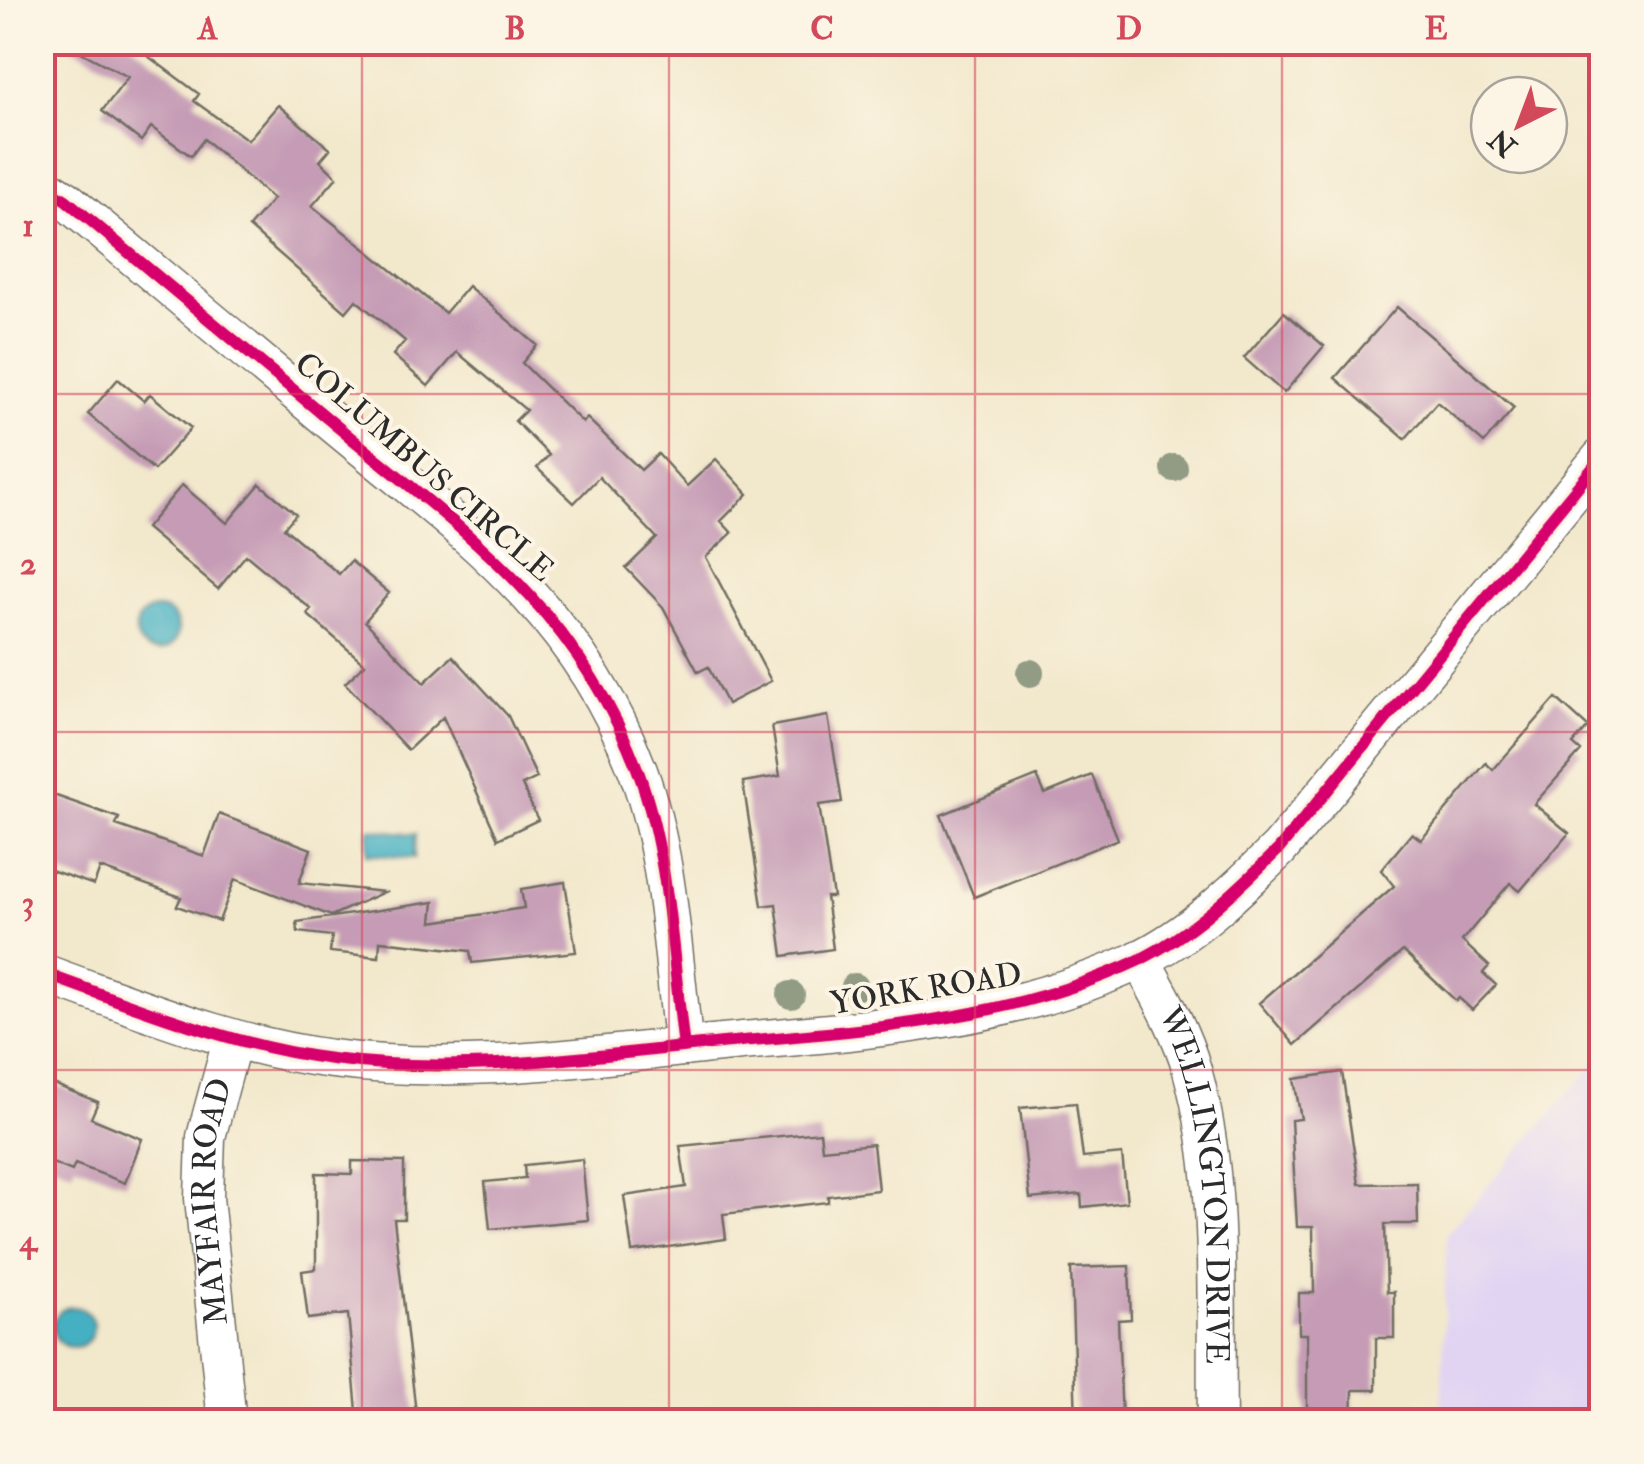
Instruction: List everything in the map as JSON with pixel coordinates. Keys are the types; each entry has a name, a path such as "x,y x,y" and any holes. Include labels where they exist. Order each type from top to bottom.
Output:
{"street":[{"name":"COLUMBUS CIRCLE","path":"42,185 81,212 498,561 564,633 592,674 638,774 662,863 684,1047"},
{"name":"YORK ROAD","path":"42,972 232,1041 331,1059 417,1067 498,1066 940,1020 1036,1001 1140,960 1238,889 1279,848 1602,457"},
{"name":"WELLINGTON DRIVE","path":"1140,960 1192,1067 1202,1112 1213,1192 1217,1422"},
{"name":"MAYFAIR ROAD","path":"228,1422 204,1198 206,1137 232,1041"}],"shaded area":[{"path":"1601,1056 1601,1421 1441,1421 1447,1233"}],"water":[{"path":"157,609 172,615 178,630 172,645 157,651 142,645 136,630 142,615"},
{"path":"369,829 416,834 414,858 367,854"},
{"path":"73,1307 87,1313 93,1327 87,1341 73,1347 59,1341 53,1327 59,1313"}],"building":[{"path":"62,42 129,42 199,94 194,101 248,140 278,105 330,149 320,161 337,177 312,206 445,313 468,286 537,345 522,363 583,423 587,418 641,470 658,454 687,486 716,459 748,494 721,521 732,533 706,557 771,681 727,704 708,667 698,672 663,607 626,568 657,538 599,477 574,503 537,468 549,455 515,421 526,410 457,352 428,386 393,355 405,341 356,300 346,312 249,227 273,199 204,139 191,156 151,127 141,141 102,111 128,77"},
{"path":"1397,307 1514,408 1484,443 1437,402 1405,439 1335,378"},
{"path":"1284,312 1324,346 1284,393 1244,358"},
{"path":"118,379 144,401 150,394 191,428 154,470 88,414"},
{"path":"260,484 296,514 284,528 339,574 351,561 389,593 365,621 424,683 453,656 508,716 537,778 522,785 538,820 498,839 443,717 408,750 345,683 365,664 307,614 311,609 246,555 218,589 146,528 182,485 227,523"},
{"path":"1556,698 1588,727 1573,744 1581,751 1534,804 1569,833 1520,891 1510,883 1462,941 1489,966 1483,973 1496,985 1472,1010 1459,998 1456,1001 1403,951 1295,1045 1259,1003 1394,886 1381,870 1412,833 1421,840 1486,763 1493,770"},
{"path":"828,716 842,802 819,805 833,897 826,897 833,949 783,956 776,904 762,906 743,782 780,776 772,726"},
{"path":"1092,775 1118,839 974,897 941,815 1037,776 1045,794"},
{"path":"42,791 119,818 116,825 204,856 219,814 311,849 299,883 384,892 331,916 235,879 219,921 177,906 181,897 100,868 94,885 42,867"},
{"path":"565,882 576,952 472,963 470,951 380,941 379,957 330,952 332,936 298,932 297,922 434,902 432,922 524,908 521,889"},
{"path":"1342,1072 1359,1184 1417,1183 1418,1224 1385,1224 1387,1292 1394,1292 1394,1338 1376,1338 1376,1390 1353,1390 1352,1422 1307,1422 1307,1334 1299,1334 1299,1293 1314,1293 1313,1227 1297,1227 1291,1120 1301,1119 1294,1079"},
{"path":"51,1083 98,1102 91,1118 142,1139 125,1183 75,1164 72,1171 42,1159 42,1104"},
{"path":"1076,1103 1083,1158 1122,1154 1127,1202 1082,1207 1081,1194 1030,1199 1020,1108"},
{"path":"820,1132 822,1149 873,1144 878,1190 828,1196 828,1202 723,1214 726,1239 632,1252 624,1196 686,1187 680,1146"},
{"path":"582,1159 588,1220 490,1229 485,1182 525,1178 524,1165"},
{"path":"352,1161 404,1162 404,1219 394,1219 417,1422 358,1422 348,1314 308,1319 302,1271 316,1269 316,1173 352,1174"},
{"path":"1129,1266 1131,1319 1118,1320 1122,1422 1076,1422 1071,1268"}],"cycle path":[{"path":"42,185 66,200 470,537 548,617 582,662 612,713 649,804 669,908 684,1047"},
{"path":"42,973 185,1024 258,1045 332,1059 425,1065 563,1059 868,1029 978,1012 1085,982 1137,961 1195,925 1279,849 1602,457"}]}
